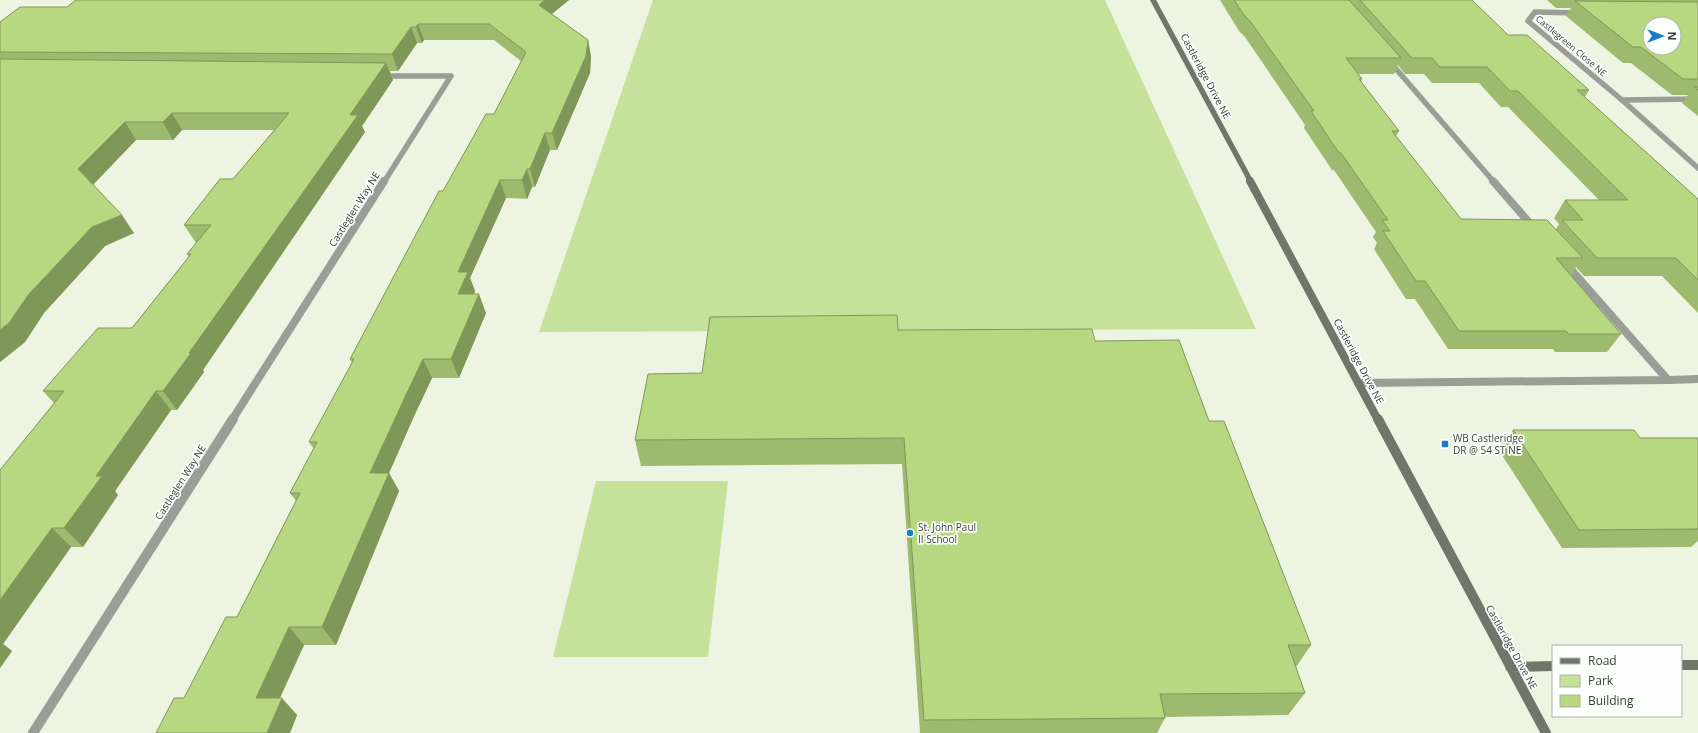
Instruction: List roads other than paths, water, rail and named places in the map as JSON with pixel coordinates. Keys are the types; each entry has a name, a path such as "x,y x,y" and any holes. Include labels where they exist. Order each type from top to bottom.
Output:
{"street":[{"name":"Castleridge Drive NE","path":"1153,0 1546,733"},
{"name":"Castlegreen Close NE","path":"1582,13 1535,12 1528,21 1622,100 1698,168"},
{"path":"1387,59 1538,231"},
{"name":"Castleglen Way NE","path":"33,733 451,76 372,76"},
{"path":"1622,100 1698,99"},
{"path":"1564,261 1668,380"},
{"path":"1358,383 1698,379"},
{"path":"1682,665 1698,665"},
{"path":"1510,667 1552,666"}],"place":[{"name":"WB Castleridge DR @ 54 ST NE","path":"1445,444"},
{"name":"St. John Paul II School","path":"910,533"}]}
